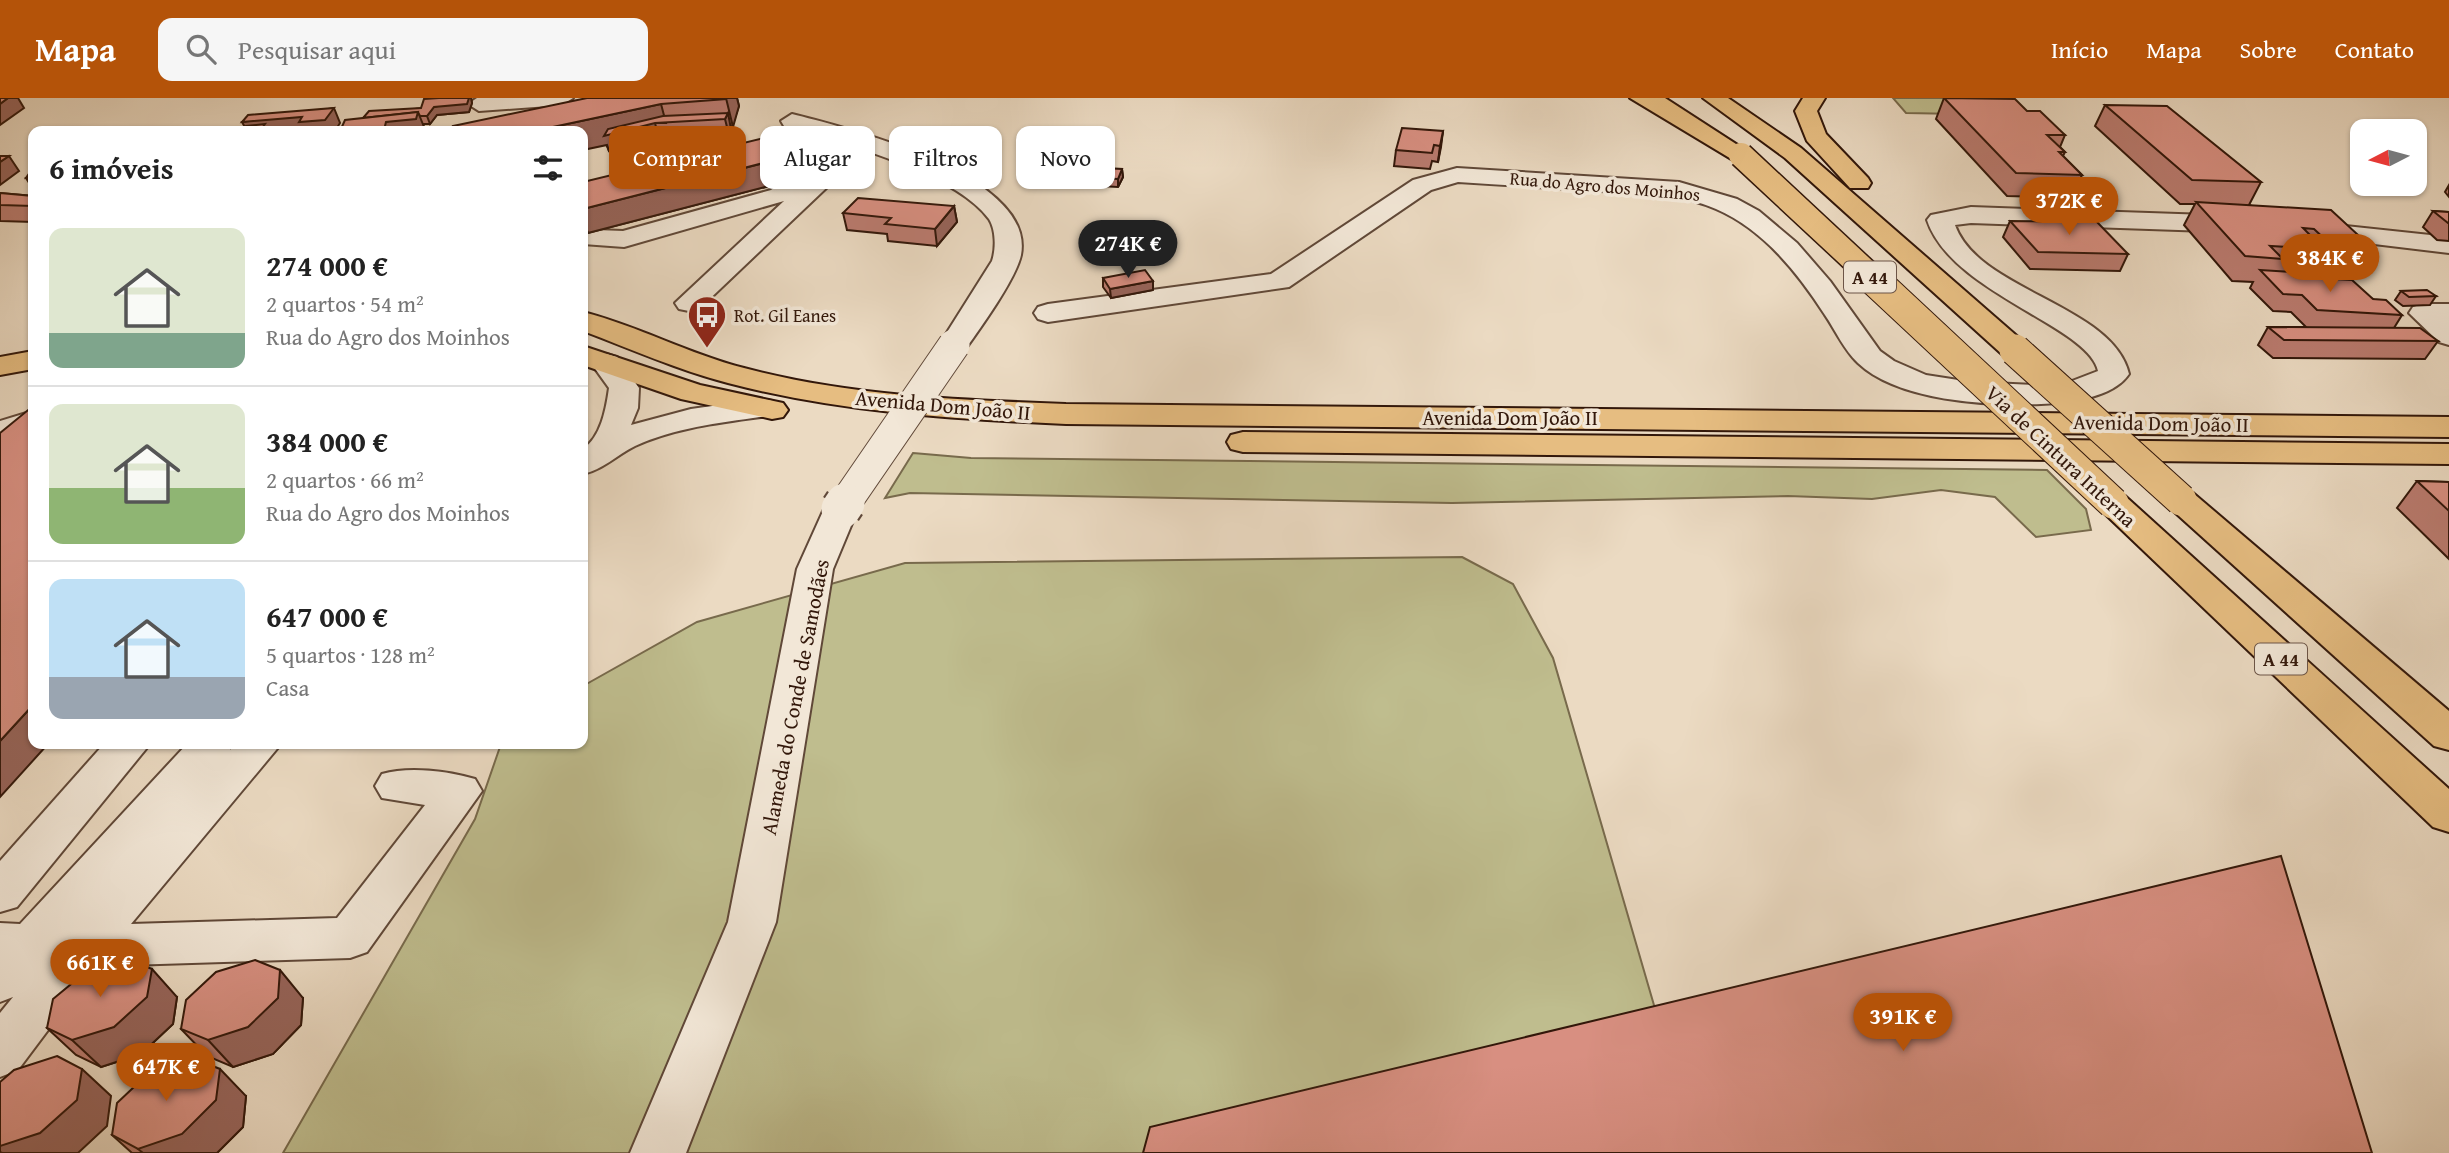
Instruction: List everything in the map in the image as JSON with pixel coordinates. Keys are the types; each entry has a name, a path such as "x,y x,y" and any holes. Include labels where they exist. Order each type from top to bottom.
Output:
{"main road":[{"path":"1641,98 1657,103 1741,155"},
{"name":"Via de Cintura Interna","path":"1671,98 1741,155 2449,815"},
{"name":"A 44","path":"1714,98 1793,153 2449,735"},
{"path":"1814,98 1806,111 1815,136 1981,319"},
{"name":"Avenida Dom João II","path":"588,323 740,376 876,401 943,409 1066,414 2449,426"},
{"path":"0,349 28,344"},
{"name":"Avenida Dom João II","path":"594,359 692,392 761,408 846,424 991,438 2449,454"},
{"path":"0,366 28,361"}],"street":[{"path":"479,104 562,98"},
{"name":"Alameda do Conde de Samodães","path":"659,1153 752,922 815,569 841,509 954,345 1009,256 1003,220 978,193 929,168 785,113 778,139 759,150"},
{"path":"690,303 829,174 798,150 759,150 746,153"},
{"name":"Rua do Agro dos Moinhos","path":"1048,313 1279,281 1422,185 1439,178 1457,175 1679,189 1704,193 1730,204 1775,235 1804,264 1869,356 1891,371 1920,383 1967,391 2053,394 2098,386 2114,374 2110,357 2082,331 2000,284 1960,253 1940,232 1940,220 1971,215 2275,226 2449,245"},
{"path":"588,237 624,239 780,195 788,189"},
{"path":"2449,313 2423,313 2449,336"},
{"path":"594,359 624,388 622,408 595,454"},
{"path":"595,454 703,415 761,408"},
{"path":"0,432 28,423"},
{"path":"0,893 125,749"},
{"path":"0,979 15,944 207,749"},
{"path":"0,1052 83,946 256,749"},
{"path":"15,944 83,946 350,938 460,791 397,786"}],"shaded area":[{"path":"1893,98 1995,98 2012,115 1906,113"},
{"path":"913,453 971,458 2047,470 2086,509 2091,530 2036,537 1995,497 1941,490 1872,499 1788,496 1452,503 910,493 885,498"},
{"path":"1462,557 1513,584 1553,658 1697,1153 283,1153 475,819 499,749 588,749 588,683 697,622 905,563"}],"building":[{"path":"469,98 467,104 434,107 427,116 420,116 418,112 363,118 369,111 421,108 424,99"},
{"path":"587,98 726,98 661,104 558,126 453,126"},
{"path":"1944,98 2015,99 2027,111 2040,111 2065,135 2047,135 2065,152 2059,152 2082,175 2016,173"},
{"path":"2105,105 2167,106 2261,182 2192,180"},
{"path":"334,108 325,120 299,122 302,117 242,122 248,115"},
{"path":"418,112 416,119 386,122 385,126 342,126 345,120"},
{"path":"728,113 725,119 621,126 663,116"},
{"path":"1402,128 1443,131 1440,146 1434,145 1432,153 1396,150"},
{"path":"760,139 760,164 746,167 746,142"},
{"path":"1115,169 1122,169 1118,179 1115,179"},
{"path":"609,176 609,189 662,189 588,208 588,181"},
{"path":"0,193 28,196 28,206 0,205"},
{"path":"858,198 954,206 935,229 885,224 891,218 843,213"},
{"path":"2196,202 2331,210 2370,246 2330,244 2314,229 2303,228 2324,249 2270,246 2283,259 2245,256"},
{"path":"2433,211 2449,212 2449,223 2448,223"},
{"path":"2010,221 2097,222 2128,254 2038,252"},
{"path":"1145,270 1153,281 1110,289 1103,278"},
{"path":"2260,270 2290,272 2295,277 2352,280 2373,299 2386,300 2402,315 2317,310 2302,295 2283,294"},
{"path":"2427,290 2436,296 2409,297 2401,291"},
{"path":"2268,327 2420,328 2438,341 2284,340"},
{"path":"28,410 28,710 0,741 0,433"},
{"path":"2417,481 2449,482 2449,511"},
{"path":"2281,856 2372,1153 1143,1153 1150,1127"},
{"path":"127,959 152,969 147,997 114,1027 72,1040 47,1028 53,999 87,971"},
{"path":"255,960 280,970 278,998 248,1027 208,1040 181,1029 186,1000 216,972"},
{"path":"57,1056 82,1069 77,1100 40,1133 0,1146 0,1082 14,1070"},
{"path":"193,1058 220,1069 216,1100 182,1134 138,1149 112,1135 117,1103 151,1071"}],"place":[{"name":"Rot. Gil Eanes","path":"707,349"}]}
